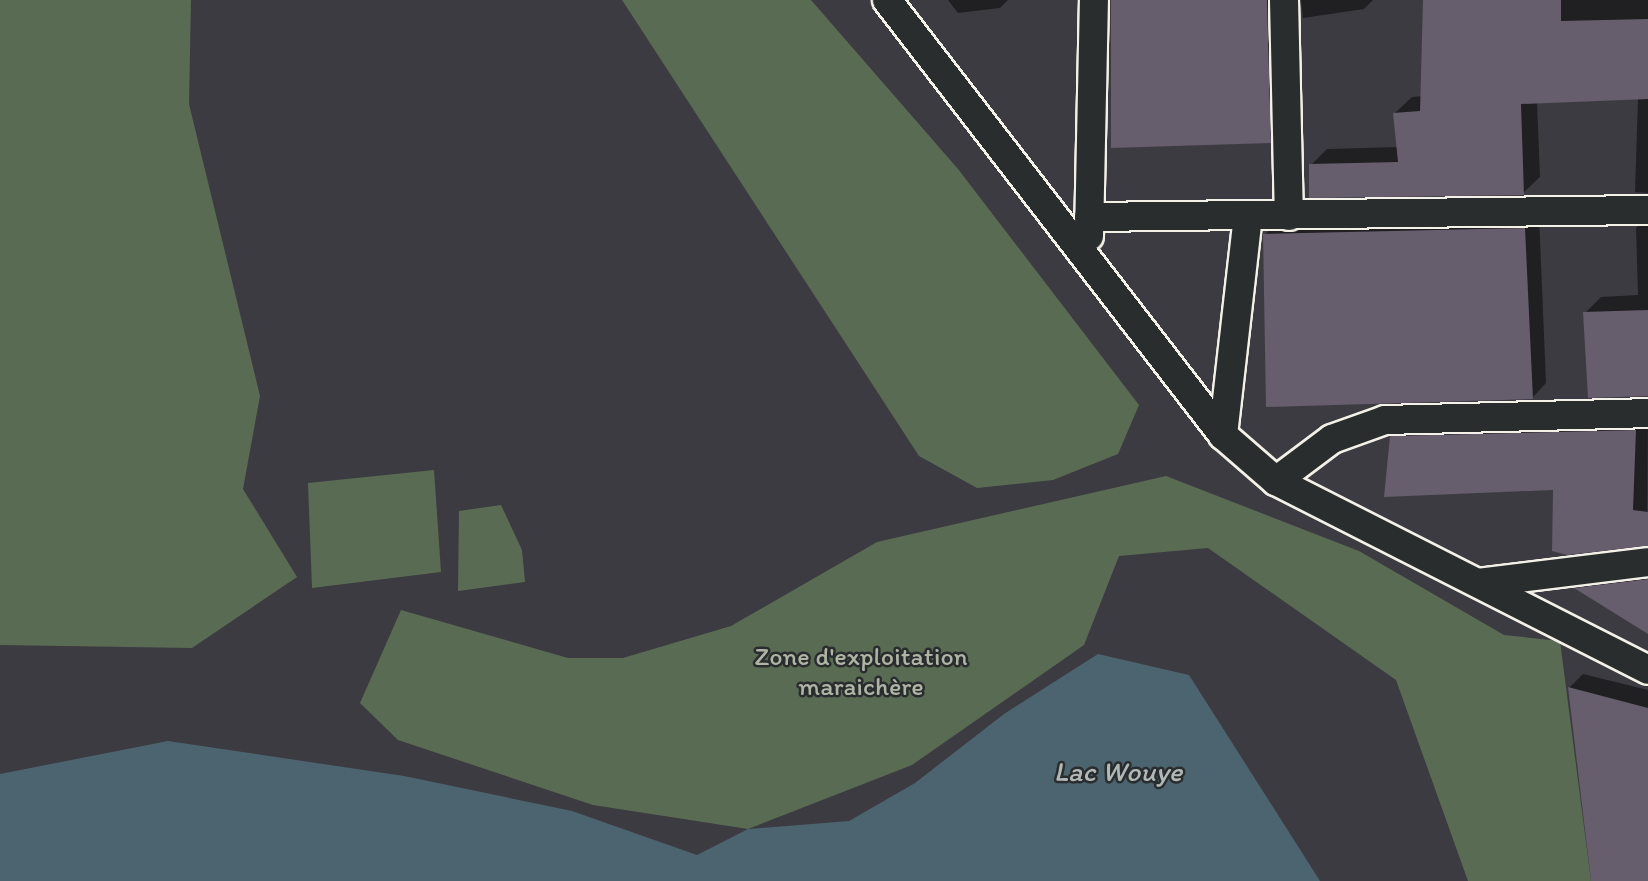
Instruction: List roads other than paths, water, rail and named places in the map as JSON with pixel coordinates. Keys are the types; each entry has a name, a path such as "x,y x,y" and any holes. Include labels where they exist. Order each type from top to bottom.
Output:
{"street":[{"path":"887,0 1223,435 1276,481 1648,670"},
{"path":"1088,263 1094,0"},
{"path":"1284,0 1289,216"},
{"path":"1089,218 1648,209"},
{"path":"1223,435 1248,217"},
{"path":"1276,481 1332,439 1385,420 1648,413"},
{"path":"1478,583 1648,562"}],"water":[{"name":"Lac Wouye","path":"1098,654 1189,675 1320,881 0,881 0,774 168,741 404,776 572,811 697,855 748,829 849,821 915,783 1004,714"}],"park label":[{"name":"Zone d'exploitation maraichère","path":"861,672"}]}
